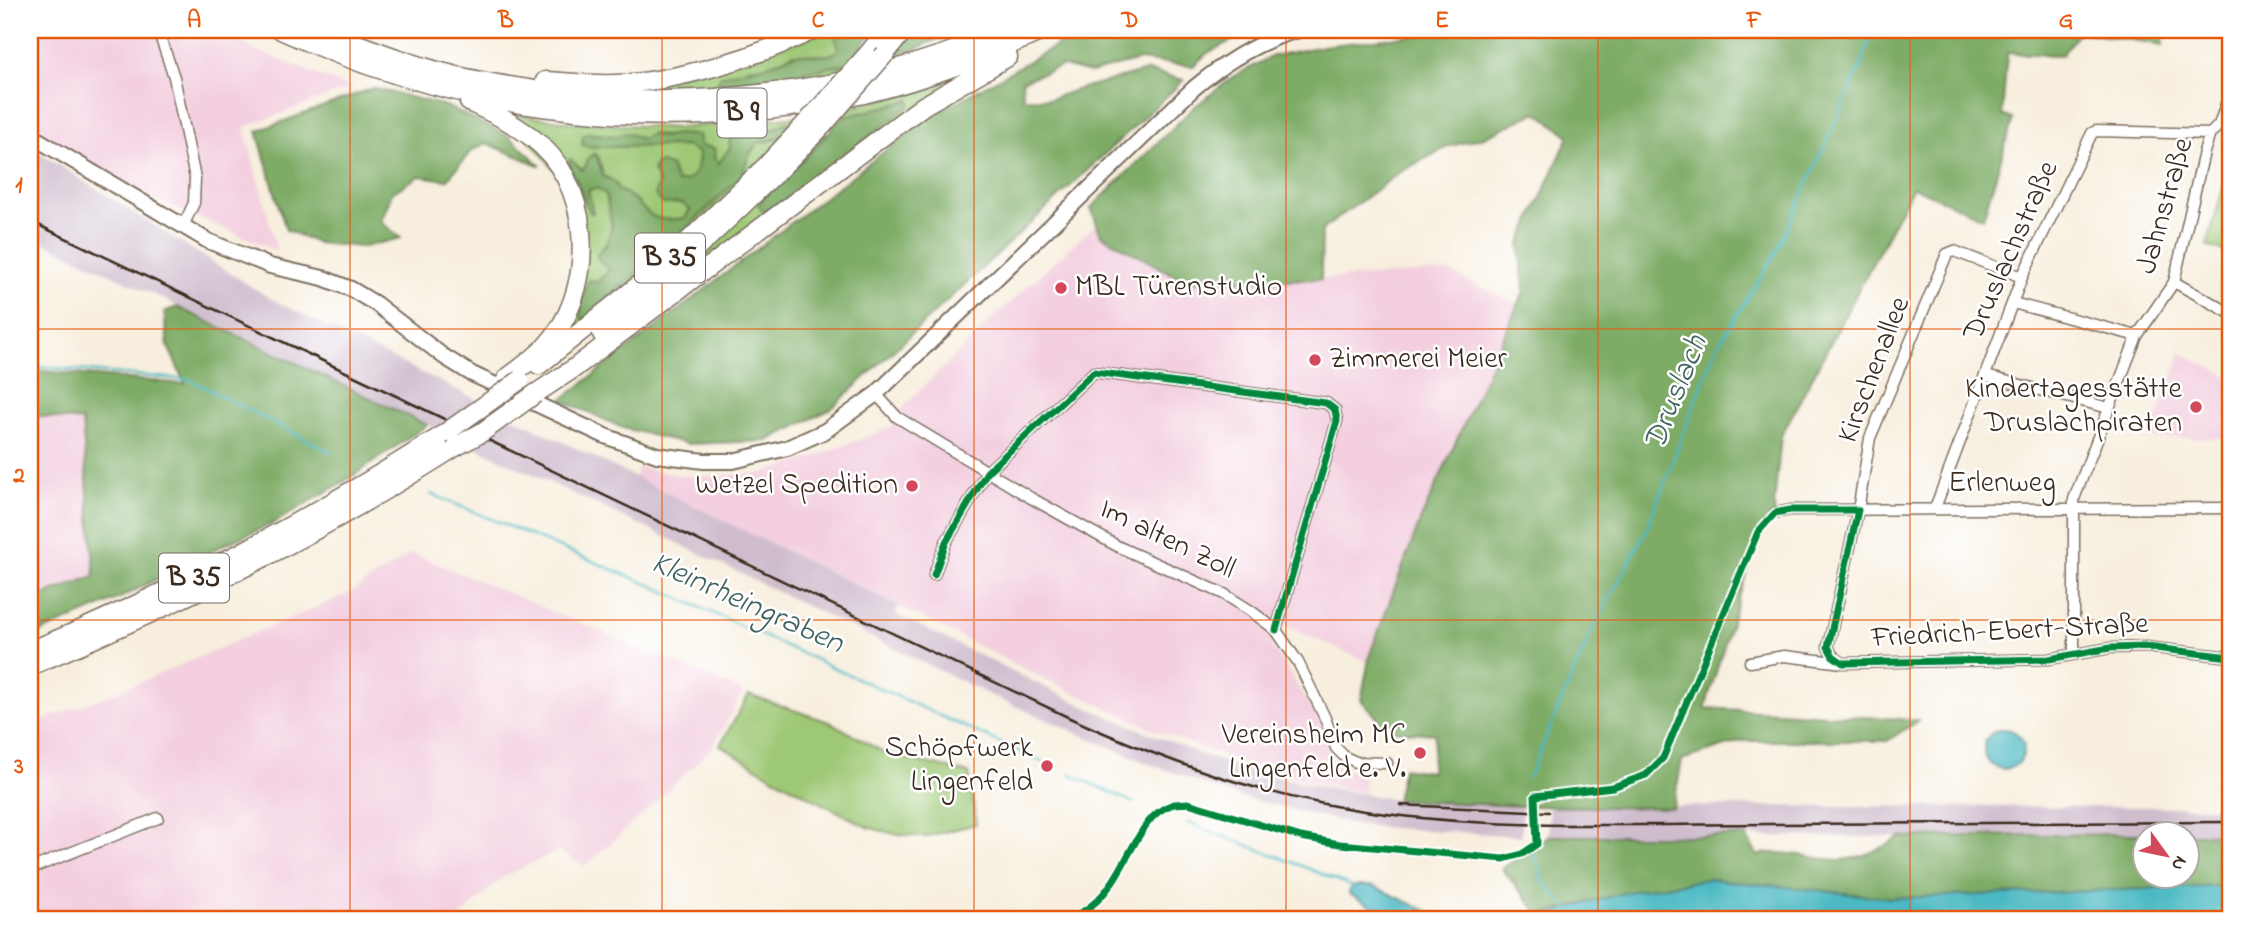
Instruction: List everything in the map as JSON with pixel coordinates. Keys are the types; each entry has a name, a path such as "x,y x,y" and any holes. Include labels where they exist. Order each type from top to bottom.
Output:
{"highway":[{"name":"B 9","path":"281,30 369,67 485,98 591,114 656,117 746,112 820,103 892,86 989,54 1044,30"},
{"name":"B 9","path":"321,30 393,58 443,73 495,84 600,99 661,101 773,94 829,86 926,59 1004,30"},
{"path":"495,84 514,79 615,85 642,82 708,69 788,42 813,30"},
{"name":"B 35","path":"30,666 163,609 265,558 397,484 457,446 523,385 666,262 767,165 816,123 876,55 887,30"},
{"path":"876,55 904,30"},
{"path":"523,385 572,369 923,106 981,71 1033,45 1054,30"},
{"path":"430,85 517,125 544,147 556,162 576,201 582,235 580,279 569,312 523,385"},
{"name":"B 35","path":"30,651 236,557 353,492 469,416 523,385"}],"main road":[{"path":"30,135 235,254 282,270 323,278 351,289 472,374 605,436 657,455 704,461 733,461 778,451 825,430 876,394 1201,82 1238,55 1267,40 1298,30"}],"street":[{"path":"158,30 174,77 195,178 194,203 183,226"},
{"name":"Jahnstraße","path":"2074,653 2074,499 2137,336 2174,282 2210,134 2219,125 2230,92"},
{"path":"2219,125 2230,124"},
{"name":"Druslachstraße","path":"1935,508 2022,276 2092,133 2210,134"},
{"name":"Kirschenallee","path":"1843,663 1833,656 1828,647 1858,510 1870,438 1947,254 1954,250 2022,276"},
{"path":"2174,282 2230,313"},
{"path":"2012,303 2137,336"},
{"path":"934,575 946,542 986,472 1094,372 1326,403 1335,411 1337,421 1276,630"},
{"path":"1986,376 2109,408"},
{"name":"Im alten Zoll","path":"876,394 897,417 986,472 1119,547 1224,594 1276,630 1304,673 1336,748 1345,757 1356,762 1387,763"},
{"name":"Erlenweg","path":"1775,513 1790,510 1935,508 2230,508"},
{"name":"Friedrich-Ebert-Straße","path":"1750,662 1784,656 1843,663 2049,659 2110,648 2146,647 2230,657"},
{"path":"30,869 158,818"}],"shaded area":[{"path":"30,30 225,30 253,49 351,88 244,127 277,251 134,190 30,129"},
{"path":"30,147 271,299 898,606 895,614 1086,707 1200,754 1248,770 1309,784 1396,800 1522,806 1522,836 1349,823 1242,798 1142,761 992,696 659,534 30,236"},
{"path":"1097,223 1101,235 1186,282 1321,279 1448,271 1518,305 1420,521 1368,662 1279,623 1270,643 1320,721 1331,762 1365,778 1364,793 1259,769 1152,729 634,478 639,467 675,475 702,477 763,473 823,454 891,427 902,408 992,319"},
{"name":"Kindertagesstätte Druslachpiraten","path":"2181,353 2230,377 2230,438 2149,438"},
{"path":"30,415 82,421 95,576 30,600"},
{"path":"412,553 743,691 713,747 585,866 558,851 503,877 458,919 30,919 30,725 124,689 350,593"},
{"path":"1549,806 2230,807 2230,834 2200,834 2200,820 2130,820 2130,835 1548,836"}],"green space":[{"path":"822,30 839,30 835,36 839,49 835,54 812,57 793,54 769,65 747,68 734,84 847,64 838,74 717,90 616,91 802,40"},
{"path":"839,30 875,30 847,64 734,84 717,83 721,76 771,64 794,55 819,56 835,53 839,49 835,36"},
{"path":"915,30 957,30 916,49 893,55"},
{"path":"1084,30 1253,30 1209,52 1193,66 1139,60 1090,73 1062,66 1022,81 1023,98 1050,99 1147,71 1184,80 831,409 767,441 688,444 623,428 561,400 925,120"},
{"path":"1459,30 2163,30 2163,45 2079,32 2062,55 2007,53 2002,115 2013,119 1983,218 1913,187 1781,436 1775,515 1759,532 1705,708 1919,720 1887,741 1741,741 1682,760 1673,808 1522,806 1396,800 1403,768 1431,772 1435,734 1388,730 1361,700 1370,654 1420,521 1524,292 1520,244 1569,136 1537,112 1484,137 1447,147 1400,172 1322,230 1321,279 1186,282 1101,235 1091,208 1193,108 1234,76 1273,56 1323,46"},
{"path":"962,77 616,329 825,132 827,134 758,203 767,211 783,202 910,101 841,118 851,107 911,93"},
{"path":"373,88 446,106 510,137 541,166 486,143 471,151 447,180 419,176 392,193 381,222 401,238 363,247 318,243 286,230 257,131"},
{"path":"910,100 910,105 783,202 763,212 758,204 816,147 841,118"},
{"path":"507,113 568,122 678,128 801,116 790,127 790,123 729,138 730,148 719,163 716,162 714,148 700,146 698,135 655,134 642,139 625,134 590,134 588,147 686,146 699,153 697,169 683,182 677,182 670,166 653,169 659,183 657,187 671,203 683,203 690,210 685,218 670,220 651,216 635,200 618,190 615,182 603,176 599,157 594,153 582,170 569,164 590,213 593,213 588,190 597,188 606,194 611,216 609,238 601,249 603,264 610,269 598,283 593,282 581,311 584,319 672,242 735,182 757,143 781,137 783,139 684,237 551,348 572,317 580,200"},
{"path":"790,123 790,127 782,135 757,143 735,182 672,242 584,319 581,318 589,280 598,282 610,269 599,261 597,254 606,245 612,227 606,194 597,188 588,190 593,213 590,213 569,163 570,159 582,170 588,158 596,154 603,176 615,182 618,190 635,200 652,216 670,220 685,218 690,210 682,203 664,204 657,198 655,193 659,183 653,170 656,164 670,166 677,182 683,182 697,169 699,153 686,146 588,147 582,145 583,136 588,133 615,136 628,133 642,139 651,134 662,137 676,134 698,135 700,146 715,149 714,158 719,163 730,148 729,133 745,129 764,133"},
{"path":"2230,166 2230,253 2207,246"},
{"path":"177,307 427,425 350,478 272,524 225,544 122,597 30,637 30,600 95,576 82,421 30,415 30,370 185,384 168,346 164,312"},
{"path":"749,695 832,723 887,754 969,773 976,824 925,837 894,834 867,827 774,778 720,745"},
{"path":"2130,834 2130,890 1890,898 1709,879 1628,892 1540,915 1502,869 1548,836 1746,836 1758,856 1785,853 1839,860 1864,855 1901,837"},
{"path":"2200,834 2230,834 2230,886 2200,887"}],"water":[{"path":"2004,729 2018,735 2024,749 2018,763 2004,769 1990,763 1984,749 1990,735"},
{"path":"1709,879 1890,898 2130,890 2200,890 2200,887 2230,886 2230,919 1529,919 1628,892"},
{"path":"1351,886 1373,886 1436,915 1474,919 1394,919 1349,894"}],"waterway":[{"name":"Druslach","path":"1529,777 1591,632 1646,531 1716,348 1776,253 1862,63 1872,30"},
{"name":"Kleinrheingraben","path":"30,366 190,380 331,452"},
{"name":"Kleinrheingraben","path":"431,494 657,588 1043,762"},
{"name":"Kleinrheingraben","path":"1070,774 1134,803"},
{"name":"Kleinrheingraben","path":"1188,823 1351,886"},
{"name":"Druslach","path":"1534,854 1544,883 1569,910"}],"railway":[{"path":"30,221 1074,720 1164,757 1256,788 1375,813 1544,825 2230,822"},
{"path":"1400,805 1549,812"}],"cycle path":[{"path":"934,575 946,542 987,472 1094,372 1326,403 1335,410 1337,421 1276,630"},
{"path":"1068,919 1088,908 1103,894 1116,877 1145,826 1157,813 1175,804 1188,803 1301,837 1340,844 1504,859 1522,854 1537,844 1535,796 1613,787 1646,775 1663,758 1758,532 1775,513 1790,510 1858,510 1828,647 1833,656 1843,663 2049,659 2110,648 2146,647 2230,657"}],"place":[{"name":"MBL Türenstudio","path":"1061,288"},
{"name":"Zimmerei Meier","path":"1315,360"},
{"name":"Kindertagesstätte Druslachpiraten","path":"2196,407"},
{"name":"Wetzel Spedition","path":"912,486"},
{"name":"Vereinsheim MC Lingenfeld e. V.","path":"1420,753"},
{"name":"Schöpfwerk Lingenfeld","path":"1047,766"}]}
